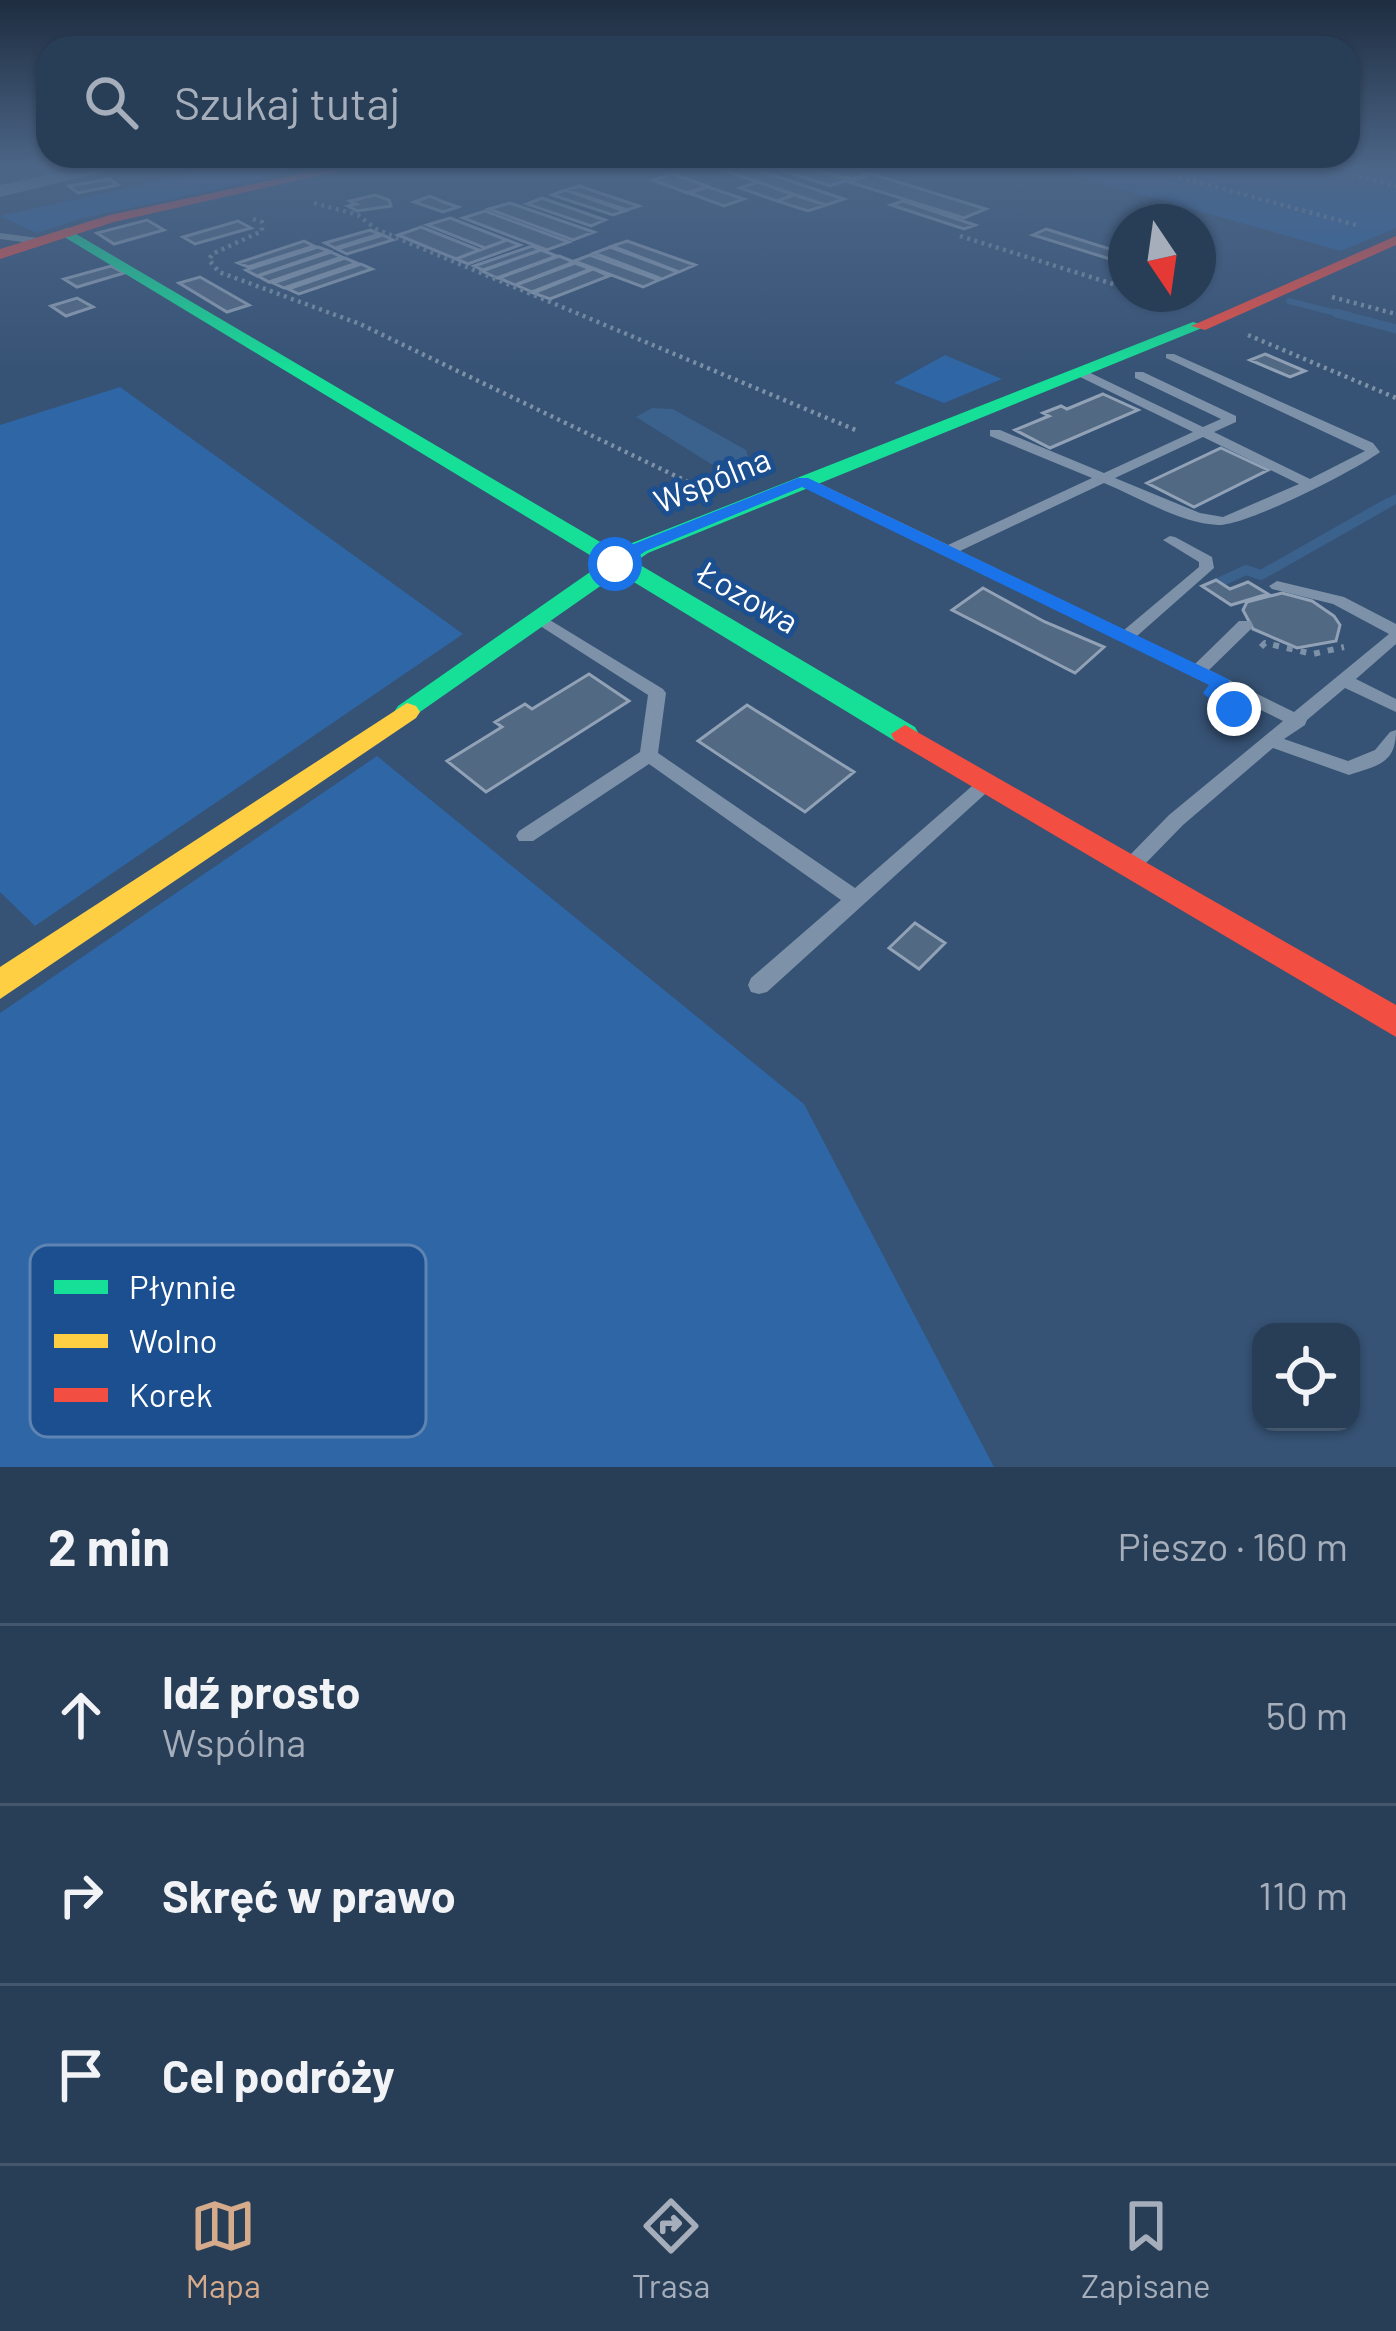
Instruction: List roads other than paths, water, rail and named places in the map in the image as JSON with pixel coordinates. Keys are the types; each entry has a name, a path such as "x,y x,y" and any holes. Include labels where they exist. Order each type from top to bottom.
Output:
{"street":[{"path":"0,254 55,235"},
{"name":"Łozowa","path":"72,235 615,564 1396,1022"},
{"name":"Wspólna","path":"0,985 369,739 640,548 1215,320 1384,235"}],"lane":[{"path":"0,236 38,241"},
{"path":"995,434 1197,517 1222,521 1373,452 1170,356"},
{"path":"1082,373 1310,484"},
{"path":"1138,375 1231,418"},
{"path":"948,551 1269,401"},
{"path":"803,481 1299,721"},
{"path":"1126,638 1206,568 1207,560 1197,551 1170,540"},
{"path":"1131,866 1176,820 1299,721 1344,672 1396,634 1338,600 1277,586"},
{"path":"526,836 649,755 657,693 540,619"},
{"path":"1197,672 1245,625"},
{"path":"1344,672 1396,706"},
{"path":"1274,742 1349,768 1381,755 1396,736"},
{"path":"649,755 854,898"},
{"path":"759,985 989,782"}],"waterway":[{"path":"1289,301 1348,316"},
{"path":"1336,313 1396,329"},
{"path":"1383,506 1396,499"},
{"path":"1220,582 1246,570 1261,575 1388,503"}]}
